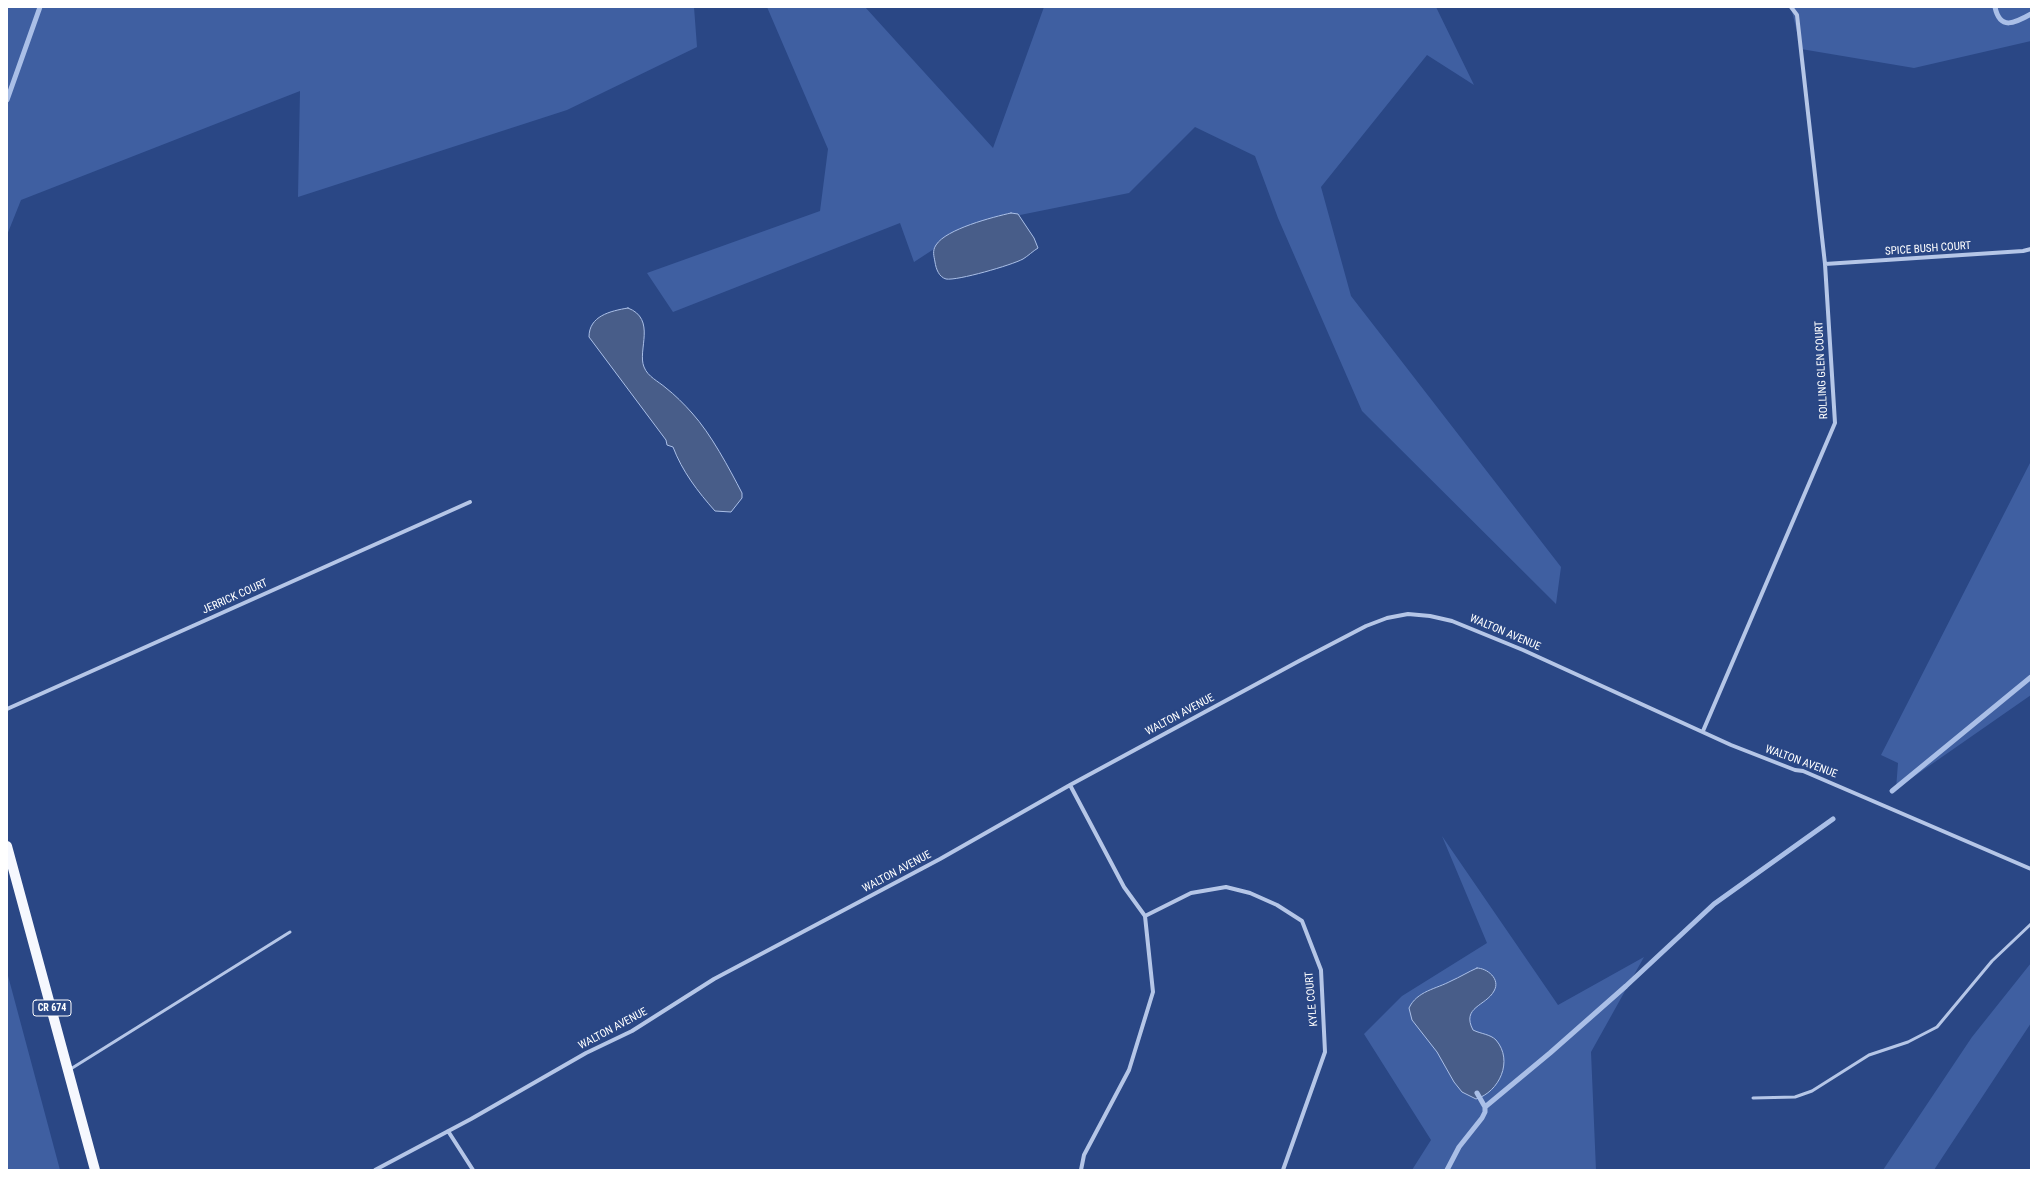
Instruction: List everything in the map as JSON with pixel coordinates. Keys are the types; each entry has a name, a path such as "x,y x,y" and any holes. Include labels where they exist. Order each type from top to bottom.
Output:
{"main road":[{"name":"CR 674","path":"7,846 95,1170"}],"street":[{"name":"ROLLING GLEN COURT","path":"1703,731 1835,423 1825,264 1796,15 1792,7"},
{"name":"SPICE BUSH COURT","path":"1825,264 2015,252 2031,249"},
{"name":"JERRICK COURT","path":"7,709 470,502"},
{"name":"WALTON AVENUE","path":"375,1170 448,1132 586,1053 632,1031 714,979 940,859 1070,785 1345,636 1387,618 1408,614 1430,616 1452,621 1523,650 1766,759 1810,774 2031,869"},
{"path":"1070,785 1124,887 1145,916 1153,992 1129,1070 1084,1155 1081,1170"},
{"name":"KYLE COURT","path":"1145,916 1191,893 1226,887 1250,893 1277,905 1302,921 1321,970 1325,1052 1282,1170"},
{"path":"448,1132 473,1170"}],"lane":[{"path":"1753,1098 1794,1097 1812,1091 1869,1055 1908,1042 1937,1027 1992,961 2031,924"},
{"path":"69,1070 290,932"}],"shaded area":[{"path":"7,7 694,7 697,47 567,110 298,197 300,91 21,200 7,235"},
{"path":"767,7 865,7 993,148 1044,7 1436,7 1474,85 1427,55 1321,187 1351,296 1561,567 1556,604 1362,411 1278,218 1255,156 1195,127 1129,193 1020,215 1004,267 945,279 934,249 914,262 900,223 673,312 647,273 820,211 828,149"},
{"path":"1791,7 2031,7 2031,41 1914,68 1801,49"},
{"path":"1011,213 1018,214 1034,238 1038,248 1023,259 984,272 952,279 946,279 940,275 936,267 934,251 936,245 941,239 970,224"},
{"path":"628,308 637,313 642,319 644,335 642,360 644,367 651,376 679,400 699,421 719,452 742,493 742,498 731,512 715,511 691,481 673,447 667,445 666,440 589,337 590,330 597,319 608,313"},
{"path":"2030,463 2031,695 1896,789 1898,763 1881,755"},
{"path":"1442,836 1558,1005 1644,957 1591,1052 1596,1170 1412,1170 1431,1140 1364,1034 1402,996 1487,943"},
{"path":"2031,963 2031,1023 1934,1170 1883,1170 1972,1037"},
{"path":"1477,968 1481,968 1492,975 1496,982 1496,987 1490,996 1472,1012 1470,1022 1473,1030 1491,1036 1496,1040 1504,1057 1504,1066 1497,1083 1491,1090 1476,1099 1462,1092 1454,1082 1437,1052 1412,1020 1409,1008 1412,1002 1427,991"},
{"path":"7,972 60,1170 7,1170"}],"waterway":[{"path":"7,100 40,7"},
{"path":"1995,7 1997,15 2000,19 2009,23 2031,14"},
{"path":"1892,791 2031,677"},
{"path":"1485,1107 1550,1053 1626,986 1714,904 1833,819"},
{"path":"1447,1170 1459,1147 1485,1112 1485,1107 1477,1093"}]}
